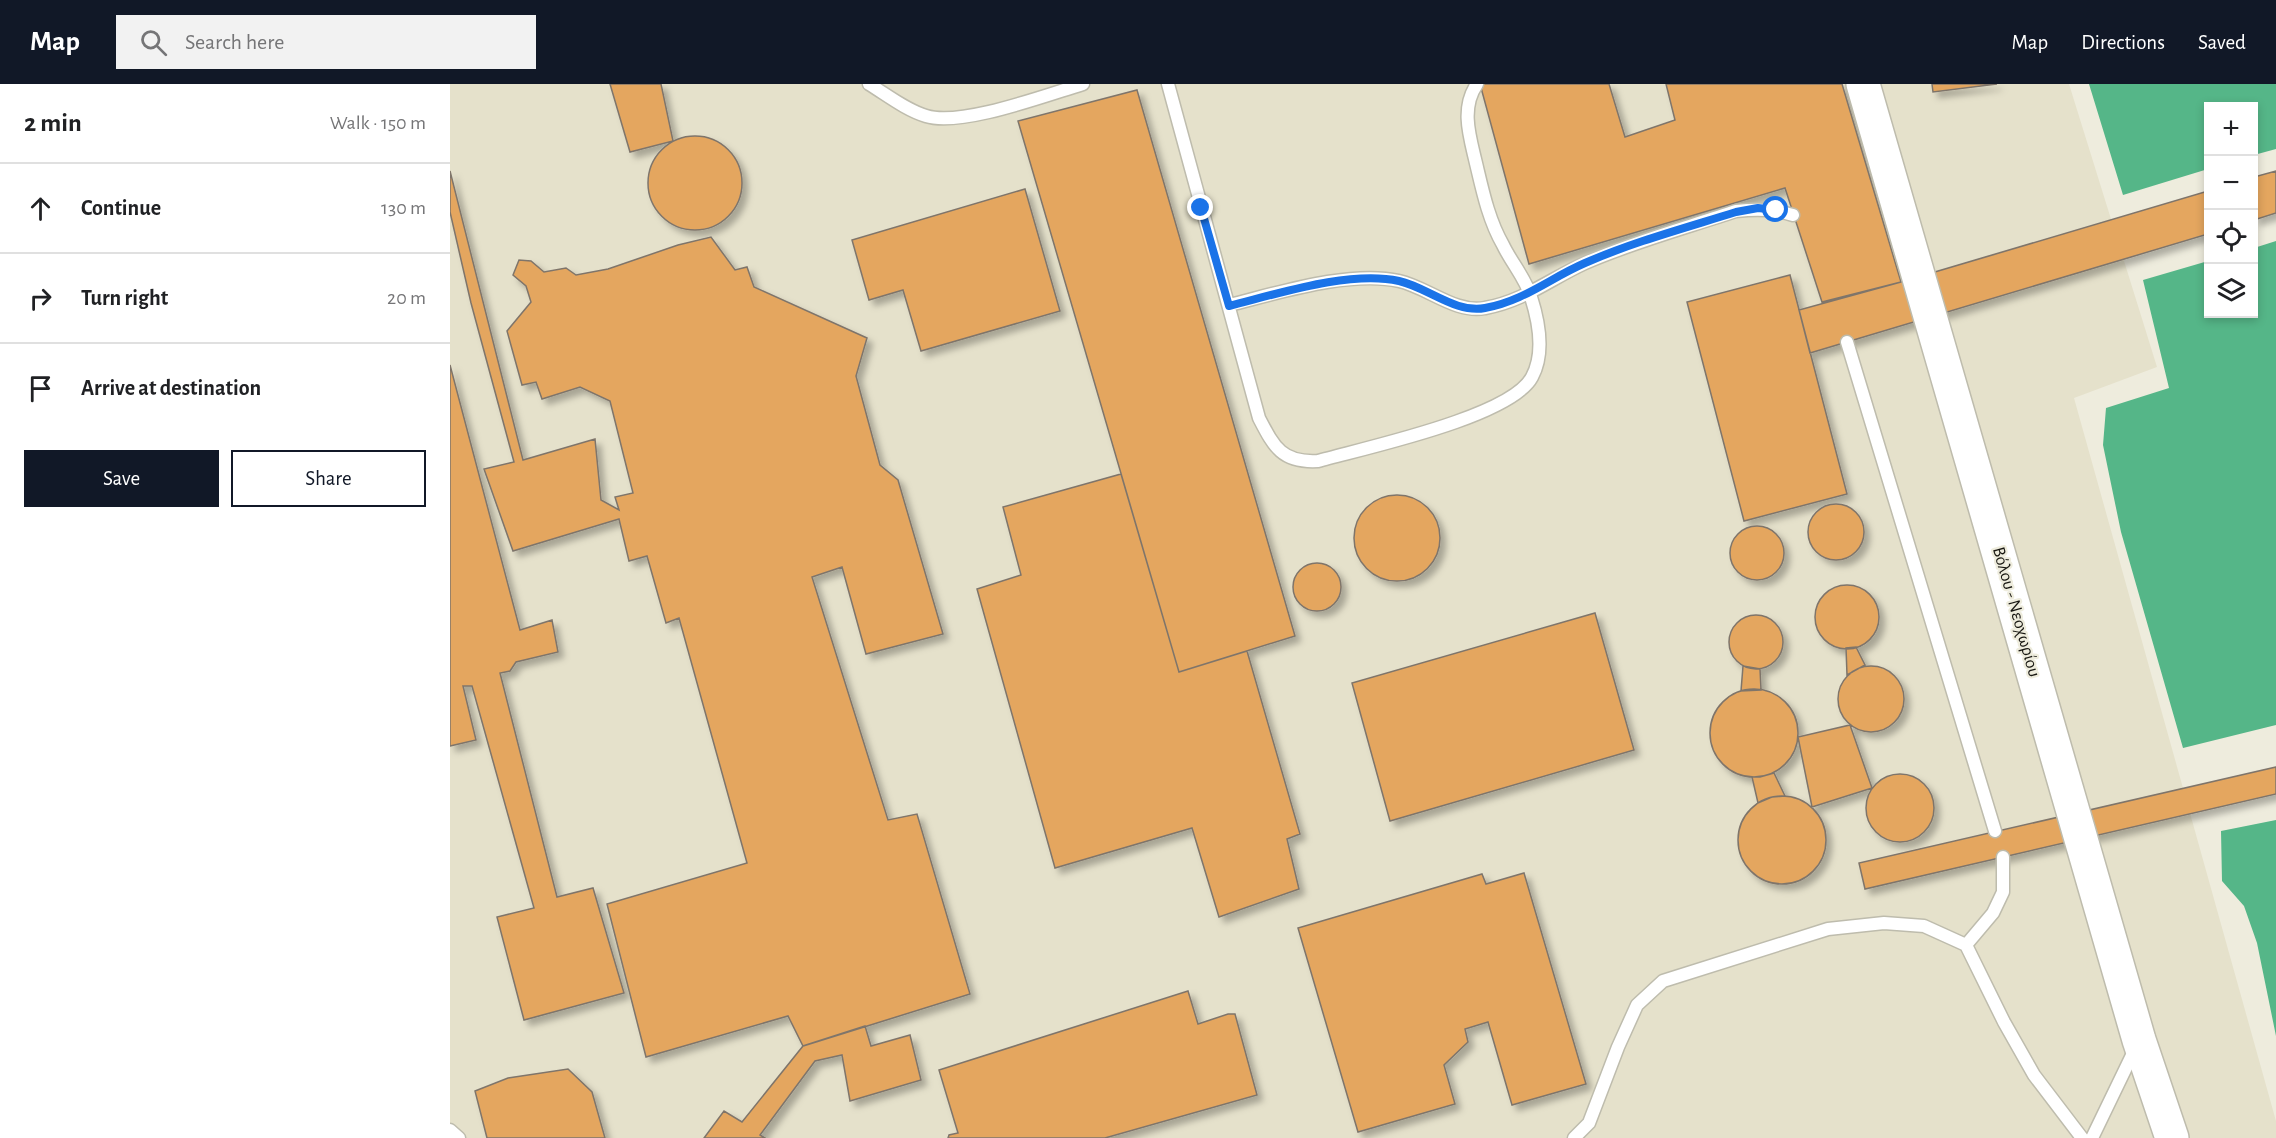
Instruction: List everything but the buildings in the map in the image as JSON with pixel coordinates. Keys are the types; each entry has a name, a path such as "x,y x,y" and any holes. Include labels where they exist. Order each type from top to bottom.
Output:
{"main road":[{"name":"Βόλου - Νεοχωρίου","path":"1863,84 2139,1040 2172,1138"}],"lane":[{"path":"869,84 909,109 938,118 988,112 1083,84"},
{"path":"1168,84 1259,418 1273,445 1288,457 1304,462 1318,461 1461,420 1493,407 1526,385 1538,362 1539,332 1530,294 1492,223 1482,190 1467,118 1468,105 1477,84"},
{"path":"1229,306 1316,285 1362,279 1400,281 1461,306 1484,309 1530,294 1582,264 1606,254 1736,212 1758,208 1793,215"},
{"path":"1846,342 1995,831"},
{"path":"1966,945 1993,913 2003,892 2003,857"},
{"path":"1574,1138 1589,1123 1637,1005 1663,981 1828,929 1884,923 1924,926 1966,945 2004,1022 2034,1075 2082,1138"},
{"path":"2092,1138 2139,1040"},
{"path":"450,1130 459,1138"}],"shaded area":[{"path":"450,84 2069,84 2157,367 2074,398 2276,1121 2276,1138 450,1138"},
{"path":"2089,84 2276,84 2276,149 2258,154 2258,102 2204,102 2204,170 2123,195"},
{"path":"2276,241 2276,725 2183,748 2121,532 2103,445 2106,408 2169,388 2143,280 2204,262 2204,318 2258,318 2258,247"},
{"path":"2276,820 2276,1036 2257,943 2244,906 2222,881 2221,831"}],"route":[{"path":"1201,208 1229,306 1325,283 1382,279 1400,281 1473,309 1484,309 1503,304 1530,294 1582,264 1606,254 1736,212 1758,208 1776,210"}]}
